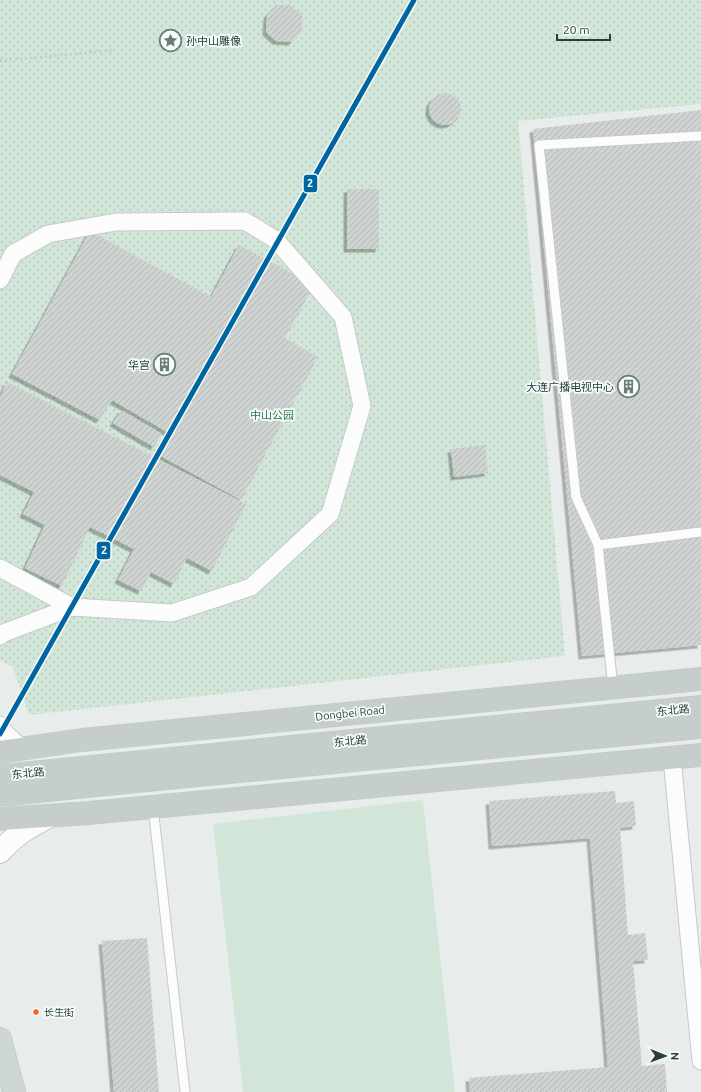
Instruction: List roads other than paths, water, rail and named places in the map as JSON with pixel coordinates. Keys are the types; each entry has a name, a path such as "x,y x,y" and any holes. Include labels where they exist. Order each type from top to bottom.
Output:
{"highway":[{"name":"Dongbei Road","path":"0,752 82,740 146,733 701,679"},
{"name":"东北路","path":"0,795 87,786 282,758 701,707"},
{"path":"216,727 223,801"},
{"name":"东北路","path":"0,776 282,758 701,727"},
{"path":"146,733 153,807"},
{"path":"0,819 223,801 701,755"},
{"path":"0,814 40,798 87,786"}],"main road":[{"path":"0,852 10,841 28,827 50,816"},
{"path":"0,1039 14,1092"}],"street":[{"path":"0,280 13,254 48,234 116,222 245,222 276,240 343,317 362,406 330,514 252,587 172,613 72,607 0,631"},
{"path":"0,568 72,607"},
{"path":"0,725 6,734 23,748"},
{"path":"672,758 701,1061"}],"lane":[{"path":"613,688 598,545 576,497 538,145 701,136"},
{"path":"598,545 701,532"},
{"path":"153,807 185,1092"}],"place":[{"name":"孙中山雕像","path":"170,41"},
{"name":"华宫","path":"165,365"},
{"name":"大连广播电视中心","path":"629,387"},
{"name":"长生街","path":"36,1012"}],"park label":[{"name":"中山公园","path":"272,415"}]}
